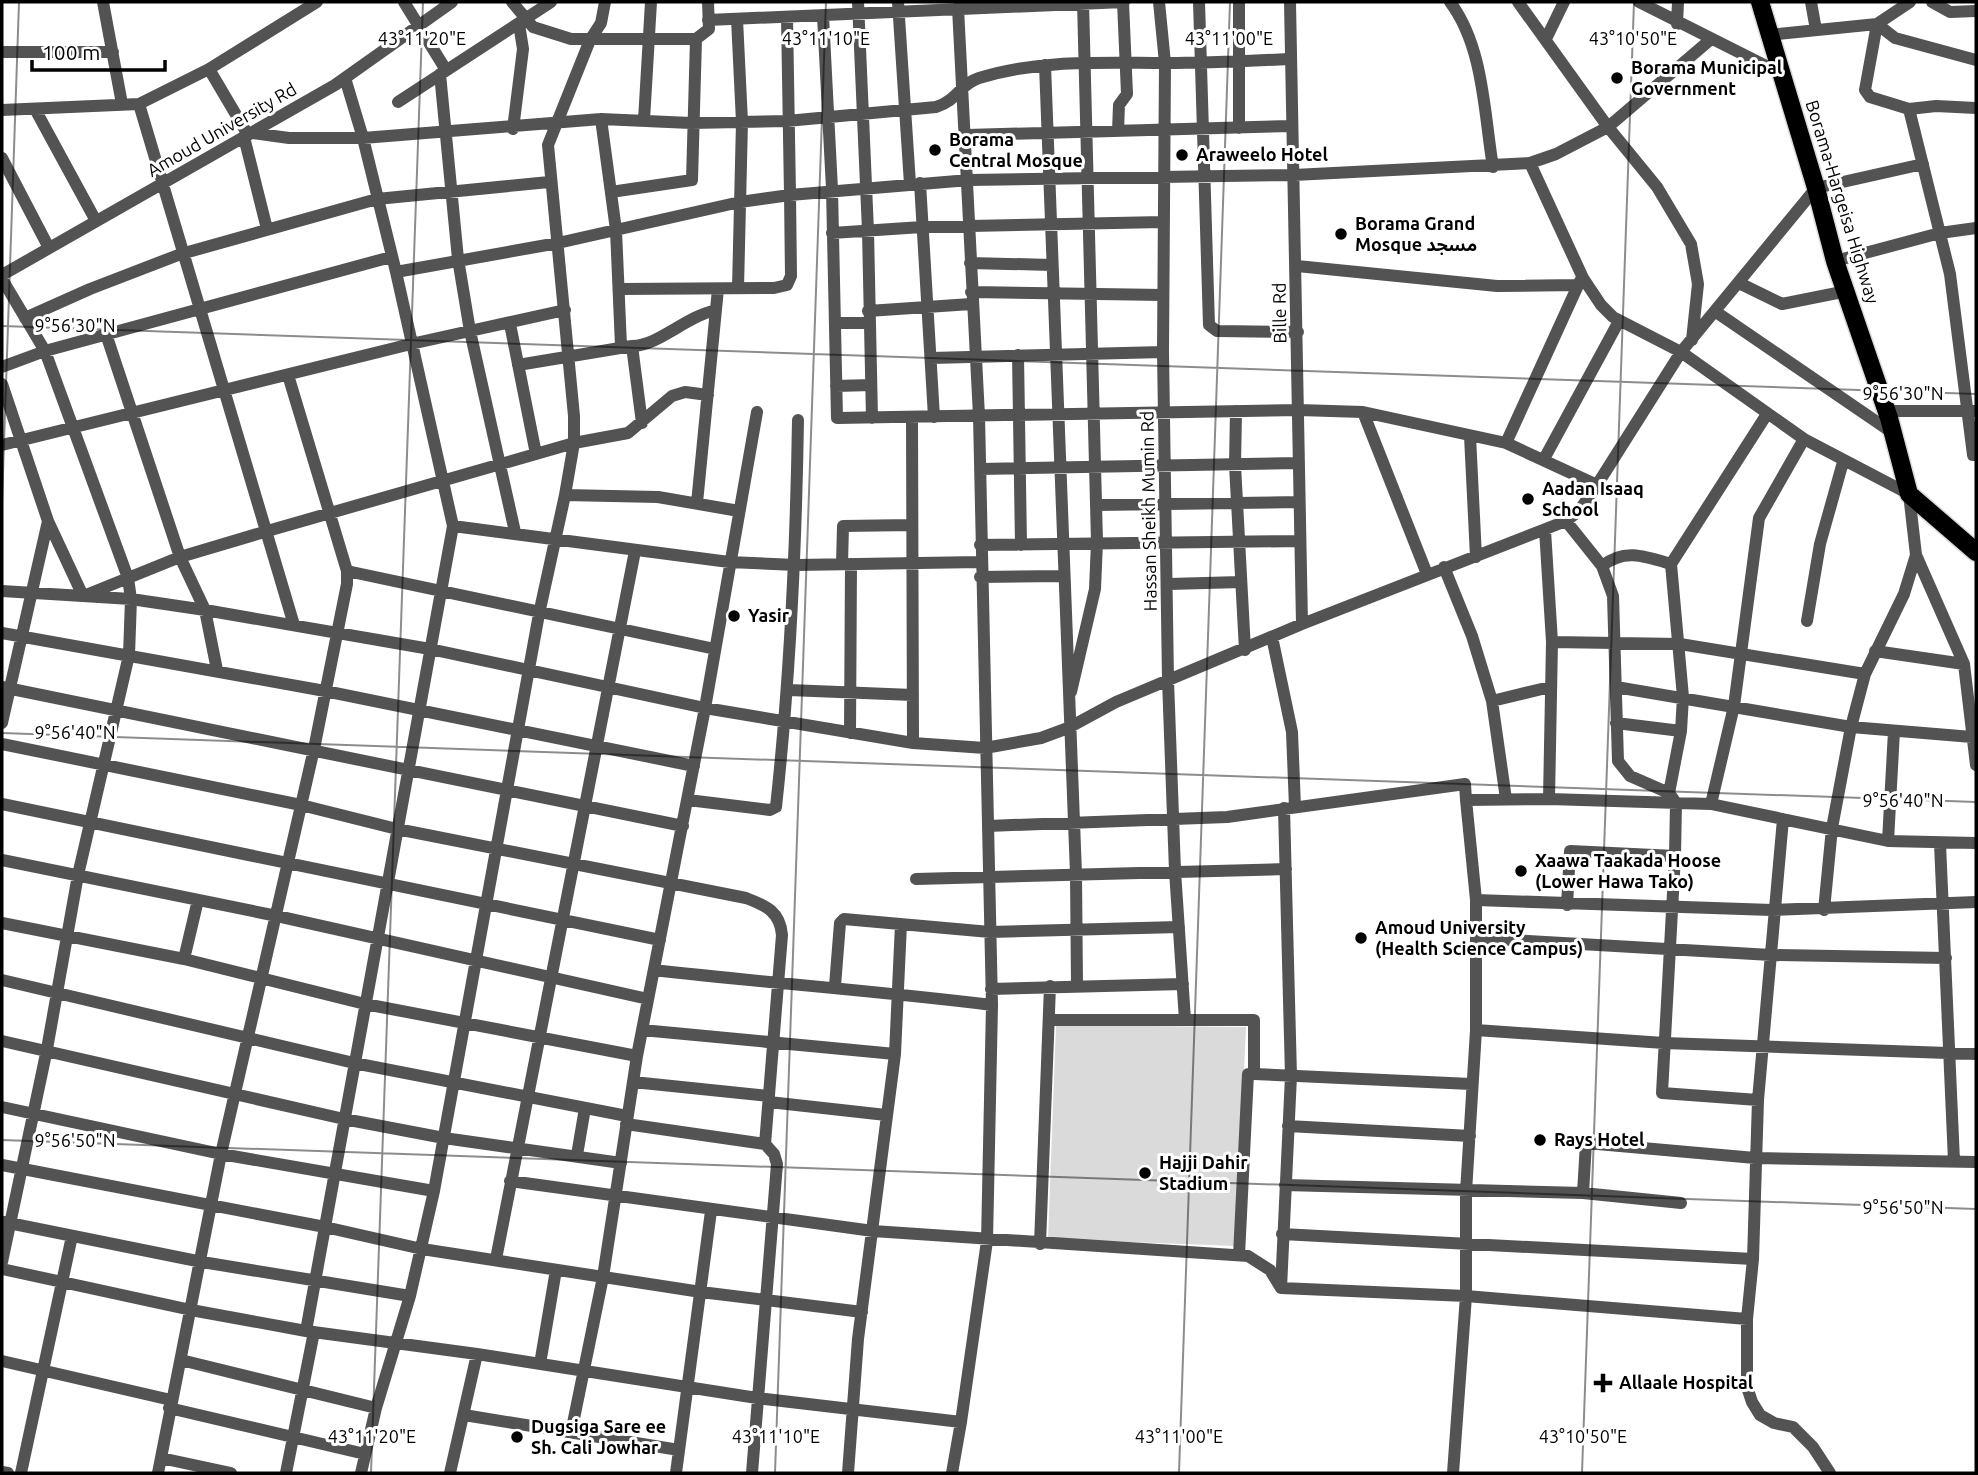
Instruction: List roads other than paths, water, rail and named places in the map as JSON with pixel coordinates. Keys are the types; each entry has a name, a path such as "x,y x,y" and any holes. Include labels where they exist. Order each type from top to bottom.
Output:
{"highway":[{"name":"Borama-Hargeisa Highway","path":"1760,2 1835,261 1887,411 1909,494"},
{"path":"1909,494 1976,552"}],"street":[{"path":"103,2 122,104"},
{"path":"404,2 419,24 443,72 458,260 470,331 515,532"},
{"name":"Amoud University Rd","path":"2,277 345,78 452,2"},
{"path":"512,2 522,22 523,49 513,129"},
{"path":"398,102 551,2"},
{"path":"361,1473 376,1408 410,1296 434,1191 495,849 574,443 570,355 548,145 590,40 601,23 606,2"},
{"path":"644,120 651,2"},
{"path":"522,22 542,32 590,40 696,39 707,33 708,2"},
{"path":"620,289 774,288 786,285 790,280 787,121 790,2"},
{"path":"1068,706 1095,589 1097,542 1083,2"},
{"path":"708,20 823,16 858,7 958,8 1124,2 1127,94 1119,105 1118,131"},
{"name":"Hassan Sheikh Mumin Rd","path":"1159,2 1165,63 1163,352 1169,584 1168,680 1175,872 1185,1020"},
{"path":"1199,2 1210,328 1298,332"},
{"path":"1239,2 1239,128"},
{"name":"Bille Rd","path":"1290,2 1302,624"},
{"path":"1450,2 1467,33 1475,59 1493,167"},
{"path":"1518,2 1608,127 1657,187 1691,244 1698,284 1692,340"},
{"path":"1546,40 1564,2"},
{"path":"1639,2 1780,73"},
{"path":"1677,23 1678,2"},
{"path":"1811,2 1816,30"},
{"path":"1769,34 1877,24 1910,2"},
{"path":"1932,2 1950,12 1976,11"},
{"path":"2,110 139,104 209,69 313,3"},
{"path":"858,7 868,231 872,418"},
{"path":"899,7 905,110 922,227 934,417"},
{"path":"952,1473 987,1241 992,1005 980,577 979,416 971,298 965,86 958,8"},
{"path":"823,16 832,189 837,418 1299,410 1363,412 1506,443 1597,485"},
{"path":"737,19 742,122 738,288"},
{"path":"1877,24 1895,38 1976,60"},
{"path":"1877,24 1865,90 1870,97 1909,110 1936,106 1976,108"},
{"path":"611,192 692,180 691,123 696,39"},
{"path":"396,272 558,243 740,202 832,189 969,180 1087,176 1294,175 1493,167 1530,163 1556,154 1608,127 1710,40"},
{"path":"2,52 113,52"},
{"path":"248,135 363,138 513,129 601,120 691,123 787,121 863,115 951,102 965,86 979,78 1045,65 1084,61 1165,63 1289,59"},
{"path":"1045,65 1068,728 1076,874 1077,986"},
{"path":"209,69 248,135 267,229"},
{"path":"286,1473 302,1390 315,1278 453,526 396,272 363,138 345,78"},
{"path":"139,104 181,254 293,625"},
{"path":"35,108 96,221"},
{"path":"1909,110 1940,233 1958,321 1972,411 1973,455 1976,455"},
{"path":"601,120 627,346 642,423"},
{"path":"967,135 1292,126"},
{"path":"2,158 49,248"},
{"path":"1530,163 1580,281 1619,321 1681,352 1804,439 1843,462 1909,494 1916,555 1971,678 1972,737 1976,765"},
{"path":"2,591 31,595 131,599 205,610 430,649 705,708 913,743 985,748 1041,738 1068,728 1168,680 1302,624 1566,521 1579,511 1597,485 1681,352 1739,283 1776,232 1816,188 1923,164"},
{"path":"25,318 90,289 181,254 377,199 550,182"},
{"path":"832,233 922,227 1163,222"},
{"path":"1835,261 1940,233 1976,228"},
{"path":"2,367 45,351 391,257"},
{"path":"970,263 1052,265"},
{"path":"1297,266 1497,286 1580,281"},
{"path":"2,277 45,351 128,578 131,599 129,655 78,874 47,1049 21,1169 6,1222 2,1262"},
{"path":"1506,443 1580,281"},
{"path":"1739,283 1782,304 1847,291"},
{"path":"697,503 718,289"},
{"path":"835,323 971,298 1053,294 1163,295"},
{"path":"2,445 411,344 565,310"},
{"path":"517,365 647,344 695,315 716,310"},
{"path":"1716,312 1893,433"},
{"path":"1544,459 1619,321"},
{"path":"510,324 536,454"},
{"path":"106,334 180,557 205,610 217,670"},
{"path":"931,358 1163,352"},
{"path":"1018,355 1021,545"},
{"path":"158,1473 170,1404 202,1262 221,1154 277,916 286,860 314,749 347,571 288,375"},
{"path":"2,384 48,521 83,596"},
{"path":"836,386 871,384"},
{"path":"83,596 180,557 574,443 628,433 678,393 708,394"},
{"path":"1236,411 1235,465 1245,650"},
{"path":"1887,411 1972,411"},
{"path":"572,1433 603,1277 636,1056 673,884 757,412"},
{"path":"1363,412 1427,574"},
{"path":"1758,1100 1662,1093 1675,856 1673,798 1683,697 1671,564 1767,414"},
{"path":"912,418 913,743"},
{"path":"688,800 774,810 789,690 796,565 798,420"},
{"path":"1471,436 1476,557"},
{"path":"1711,804 1734,706 1759,518 1804,439"},
{"path":"1807,621 1820,544 1843,462"},
{"path":"980,469 1299,463"},
{"path":"565,495 658,497 739,511"},
{"path":"1097,505 1298,502"},
{"path":"2,723 5,688 21,636 48,521"},
{"path":"1566,521 1602,566 1613,596 1618,761 1623,769 1639,781 1673,798"},
{"path":"850,733 851,693 843,526 912,525"},
{"path":"453,526 729,562 796,565 980,562"},
{"path":"1545,530 1552,642 1549,799"},
{"path":"980,545 1300,541"},
{"path":"496,1259 635,551"},
{"path":"1602,566 1614,556 1628,554 1671,564"},
{"path":"1824,910 1832,828 1851,727 1865,674 1905,594 1916,555"},
{"path":"1444,567 1472,636 1492,701 1506,799"},
{"path":"347,571 619,631 715,649"},
{"path":"980,577 1063,576"},
{"path":"1169,584 1241,582"},
{"path":"2,633 217,670 694,766"},
{"path":"1272,637 1292,732 1286,869 1291,1076 1281,1288"},
{"path":"1552,642 1680,645 1865,674"},
{"path":"1875,650 1964,664"},
{"path":"1492,701 1550,687"},
{"path":"1616,687 1851,727 1972,737"},
{"path":"5,688 683,826"},
{"path":"789,690 913,695"},
{"path":"1616,723 1681,731"},
{"path":"1888,841 1894,731"},
{"path":"2,744 301,805 397,829 746,898 776,913 781,921 782,935 765,1144"},
{"path":"989,826 1173,820 1465,784 1476,900 1476,1030 1466,1192 1466,1296 1453,1473"},
{"path":"1466,800 1673,798 1888,841 1976,843"},
{"path":"2,804 286,860 660,940"},
{"path":"1783,819 1772,911 1771,955 1758,1100 1753,1259 1747,1319 1748,1387 1752,1402 1760,1415 1773,1423 1793,1427 1803,1436 1830,1473"},
{"path":"1940,844 1954,1161"},
{"path":"1567,905 1570,851 1675,856"},
{"path":"2,860 277,916 648,999"},
{"path":"916,879 1286,869"},
{"path":"184,959 198,900"},
{"path":"1476,900 1772,911 1976,902"},
{"path":"835,986 840,921 990,932 1179,927"},
{"path":"2,923 184,959 464,1024 636,1056"},
{"path":"848,1473 862,1312 895,1054 901,924"},
{"path":"1476,938 1771,955 1946,958"},
{"path":"654,970 777,984 835,986 992,1005"},
{"path":"2,979 354,1062 584,1108 627,1120 765,1144 774,1154 777,1164 752,1473"},
{"path":"991,989 1183,984"},
{"path":"1040,1244 1050,986"},
{"path":"1049,1020 1254,1020 1254,1074"},
{"path":"642,1030 895,1054"},
{"path":"1476,1030 1664,1043 1976,1054"},
{"path":"2,1041 47,1049 344,1119 444,1138 517,1146 621,1163"},
{"path":"1239,1255 1248,1074 1471,1084"},
{"path":"633,1082 886,1115"},
{"path":"2,1107 221,1154 434,1191"},
{"path":"577,1155 584,1108"},
{"path":"1288,1126 1470,1136"},
{"path":"1583,1193 1586,1143 1755,1158 1976,1162"},
{"path":"2,1165 422,1248 701,1292 862,1312"},
{"path":"510,1181 873,1231 987,1241 1239,1255 1261,1262 1281,1288 1466,1296 1747,1319"},
{"path":"1285,1185 1466,1192 1583,1193 1681,1203"},
{"path":"676,1473 711,1210"},
{"path":"6,1222 202,1262 315,1278 410,1296"},
{"path":"1282,1234 1753,1259"},
{"path":"22,1473 41,1370 72,1236"},
{"path":"2,1269 191,1310 310,1331 757,1398 961,1422"},
{"path":"540,1364 556,1270"},
{"path":"450,1473 477,1354"},
{"path":"181,1360 376,1408"},
{"path":"2,1362 365,1454"},
{"path":"464,1415 679,1450"},
{"path":"161,1458 231,1473"},
{"path":"2,1472 8,1473"}],"place":[{"name":"Borama Municipal Government","path":"1617,78"},
{"name":"Borama Central Mosque","path":"935,150"},
{"name":"Araweelo Hotel","path":"1182,155"},
{"name":"Borama Grand Mosque مسجد","path":"1341,234"},
{"name":"Aadan Isaaq School","path":"1528,499"},
{"name":"Yasir","path":"734,616"},
{"name":"Xaawa Taakada Hoose (Lower Hawa Tako)","path":"1521,871"},
{"name":"Amoud University (Health Science Campus)","path":"1361,938"},
{"name":"Rays Hotel","path":"1540,1140"},
{"name":"Hajji Dahir Stadium","path":"1145,1173"},
{"name":"Allaale Hospital","path":"1603,1383"},
{"name":"Dugsiga Sare ee Sh. Cali Jowhar","path":"517,1437"}]}
